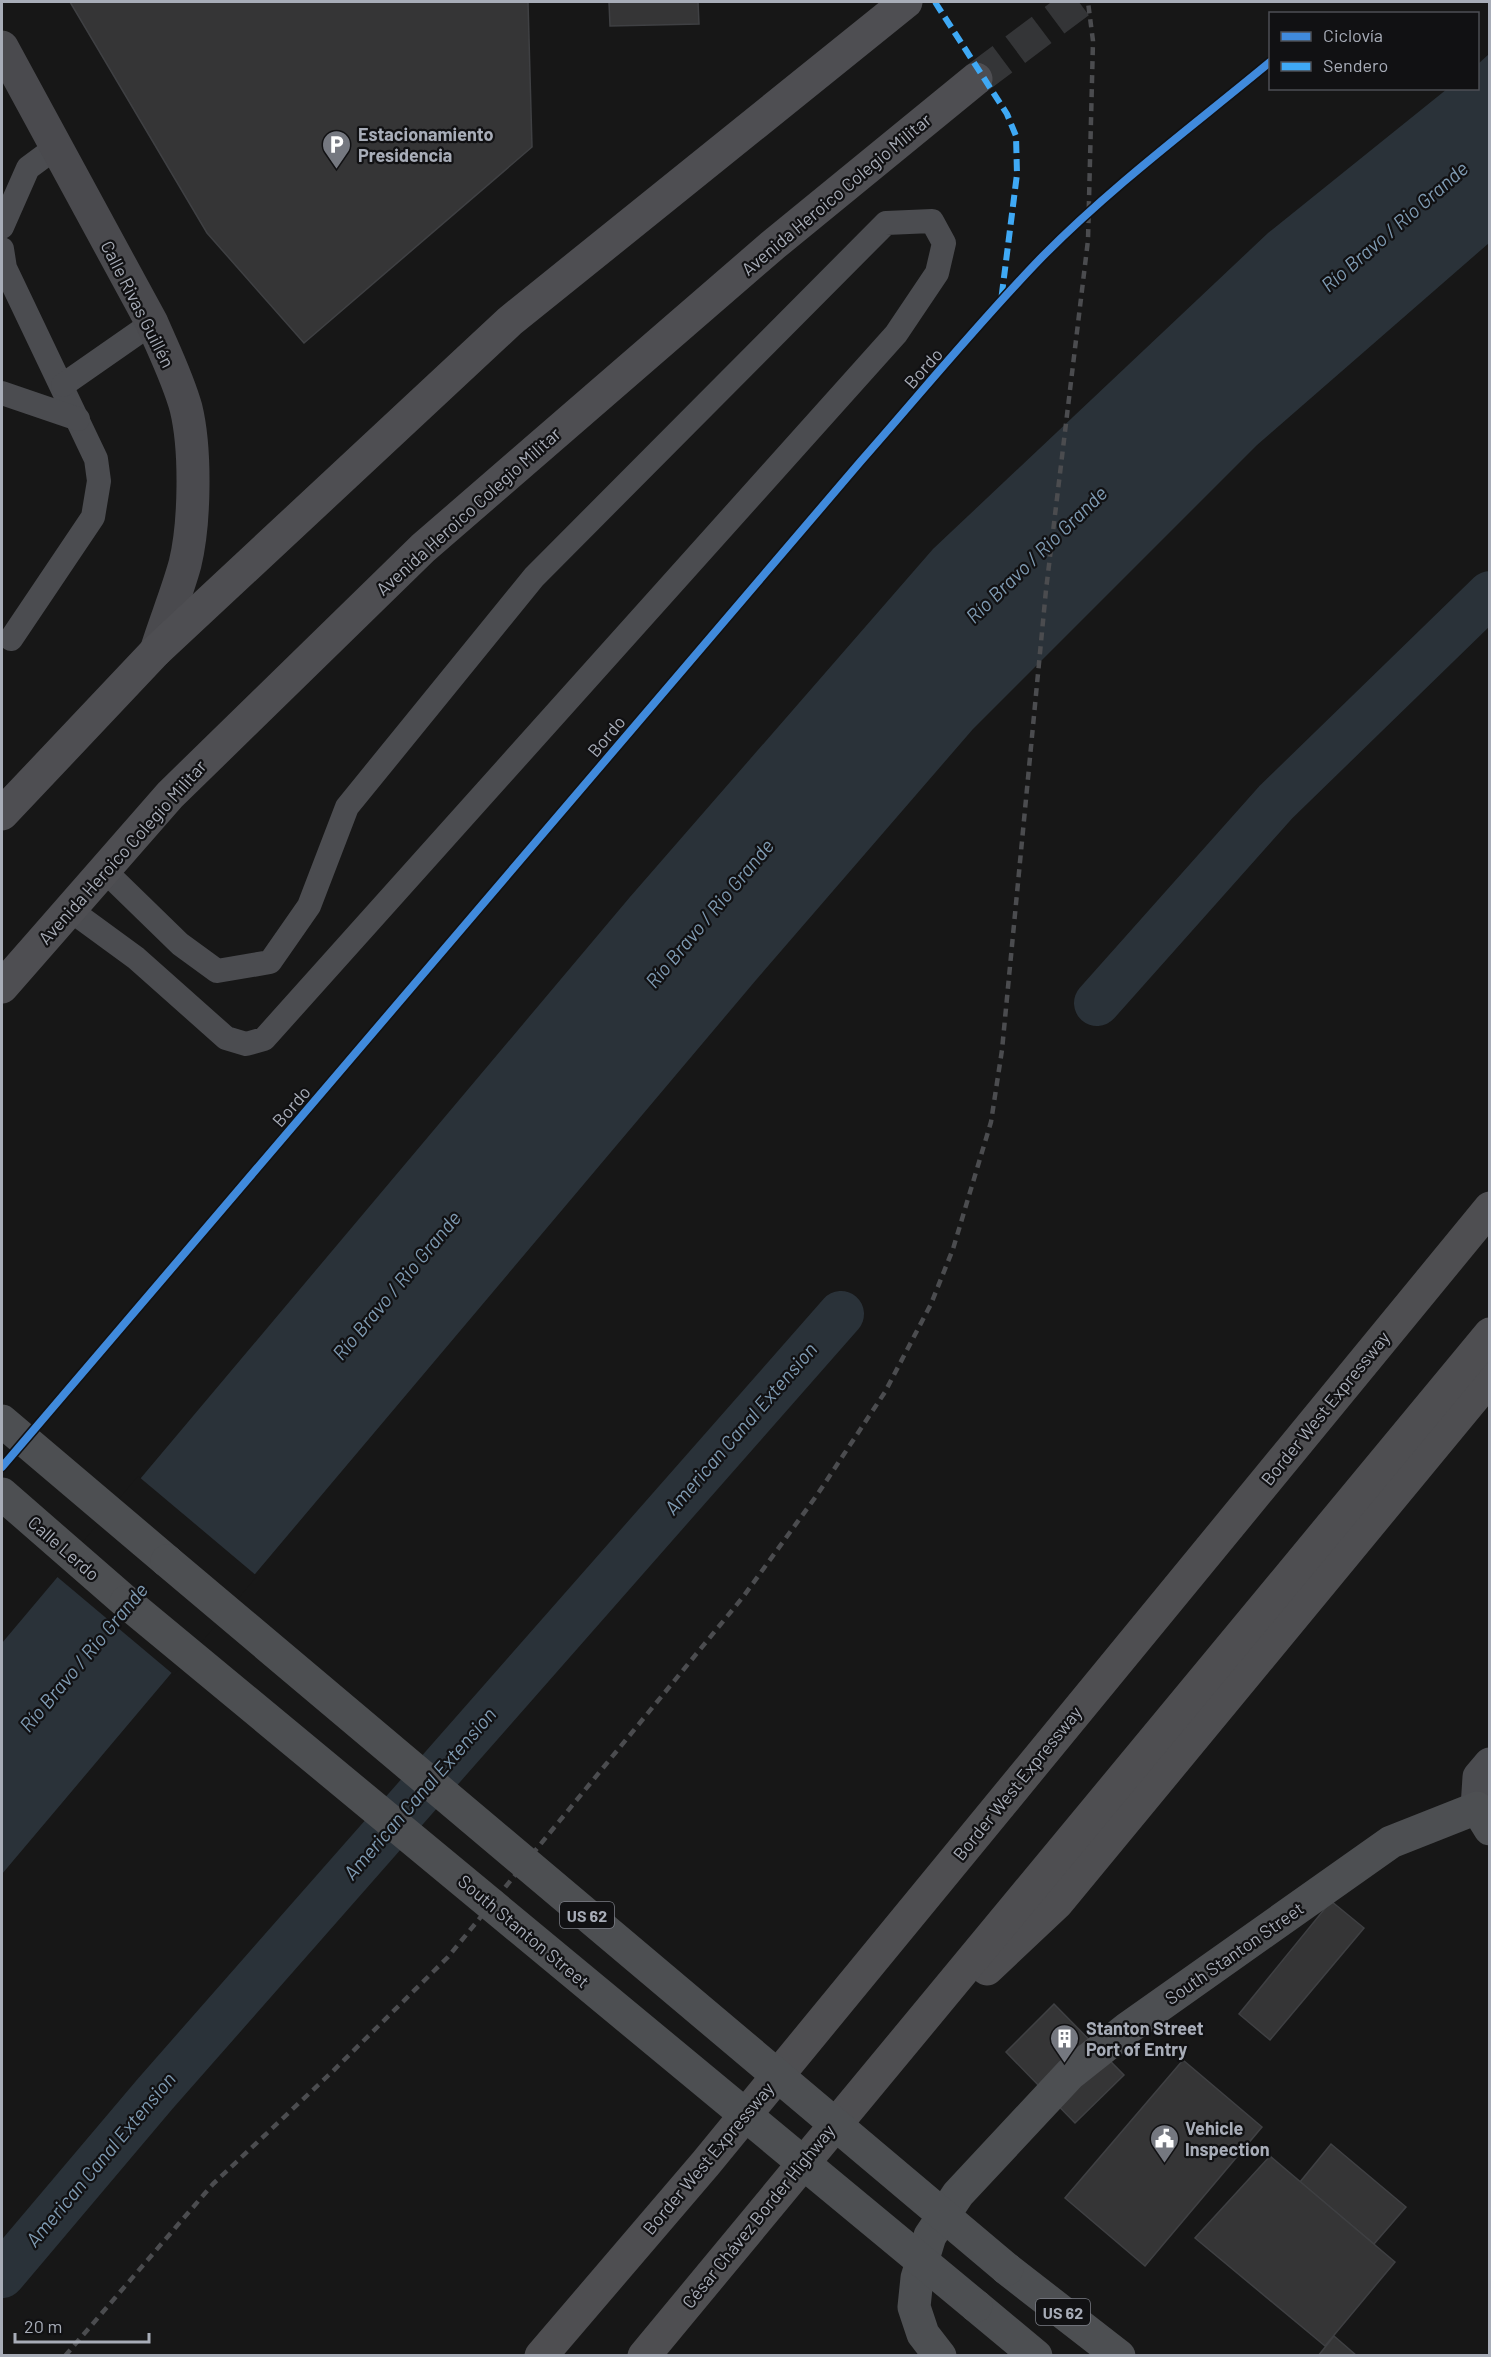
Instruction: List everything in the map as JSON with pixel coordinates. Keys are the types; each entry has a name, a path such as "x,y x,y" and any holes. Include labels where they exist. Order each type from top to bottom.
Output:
{"highway":[{"path":"2,814 156,651 510,321 906,2"},
{"name":"Avenida Heroico Colegio Militar","path":"2,987 170,795 423,548 773,245 976,79"},
{"name":"Border West Expressway","path":"541,2355 706,2163 1490,1208"},
{"path":"872,2077 1364,1489 1490,1334"},
{"path":"872,2077 1057,1903 1490,1378"},
{"name":"César Chávez Border Highway","path":"644,2355 872,2077"}],"main road":[{"name":"Calle Rivas Guillén","path":"2,46 55,148 152,323 172,368 186,410 191,463 191,519 185,563 156,651"},
{"name":"US 62","path":"2,1421 1007,2269 1119,2355"},
{"name":"Calle Lerdo","path":"2,1494 126,1602"},
{"name":"South Stanton Street","path":"126,1602 1036,2355"},
{"name":"South Stanton Street","path":"940,2355 923,2334 914,2307 917,2277 930,2236 958,2194 1070,2074 1128,2028 1391,1842 1483,1819"}],"street":[{"path":"1483,1819 1479,1777 1490,1764"}],"lane":[{"path":"2,227 28,168 55,148"},
{"path":"69,909 136,958 226,1038 246,1044 264,1039 896,334 937,273 944,243 932,221 886,223 534,577 347,807 309,906 270,962 217,971 180,944 105,871"},
{"path":"2,249 5,268 63,384 96,459 99,481 93,517 11,639"},
{"path":"63,384 152,323"},
{"path":"2,393 78,419"}],"water":[{"name":"Río Bravo / Rio Grande","path":"1489,54 1489,243 1257,445 973,729 756,980 2,1874 2,1643 630,897 933,549 1268,233 1446,90 1479,90 1479,63"}],"pier":[{"path":"138,1476 257,1576 174,1675 55,1575"}],"building":[{"name":"Estacionamiento Presidencia","path":"70,2 528,2 532,147 304,343 207,233"},
{"path":"609,2 698,2 699,24 610,26"},
{"path":"1331,1901 1364,1928 1270,2040 1239,2014"},
{"name":"Stanton Street Port of Entry","path":"1054,2004 1124,2075 1075,2123 1006,2052"},
{"name":"Vehicle Inspection","path":"1183,2060 1262,2127 1145,2266 1065,2198"},
{"path":"1331,2144 1406,2207 1374,2244 1300,2182"},
{"path":"1270,2156 1395,2262 1325,2346 1195,2238"},
{"path":"1334,2336 1357,2356 1318,2356"}],"waterway":[{"path":"1097,1003 1276,802 1490,594"},
{"name":"American Canal Extension","path":"2,2275 155,2094 841,1314"}],"tunnel":[{"path":"976,79 1079,2"}],"railway":[{"path":"65,2356 213,2184 333,2071 448,1957 743,1597 817,1495 885,1392 931,1304 953,1249 991,1122 1002,1050 1046,590 1088,240 1093,41 1088,2"}],"marked path":[{"path":"935,2 1007,114 1016,136 1017,174 1001,301"}],"cycle path":[{"name":"Bordo","path":"2,1467 861,461 996,307 1042,257 1096,205 1269,63"}],"place":[{"name":"Estacionamiento Presidencia","path":"337,170"},
{"name":"Stanton Street Port of Entry","path":"1065,2064"},
{"name":"Vehicle Inspection","path":"1164,2164"}]}
